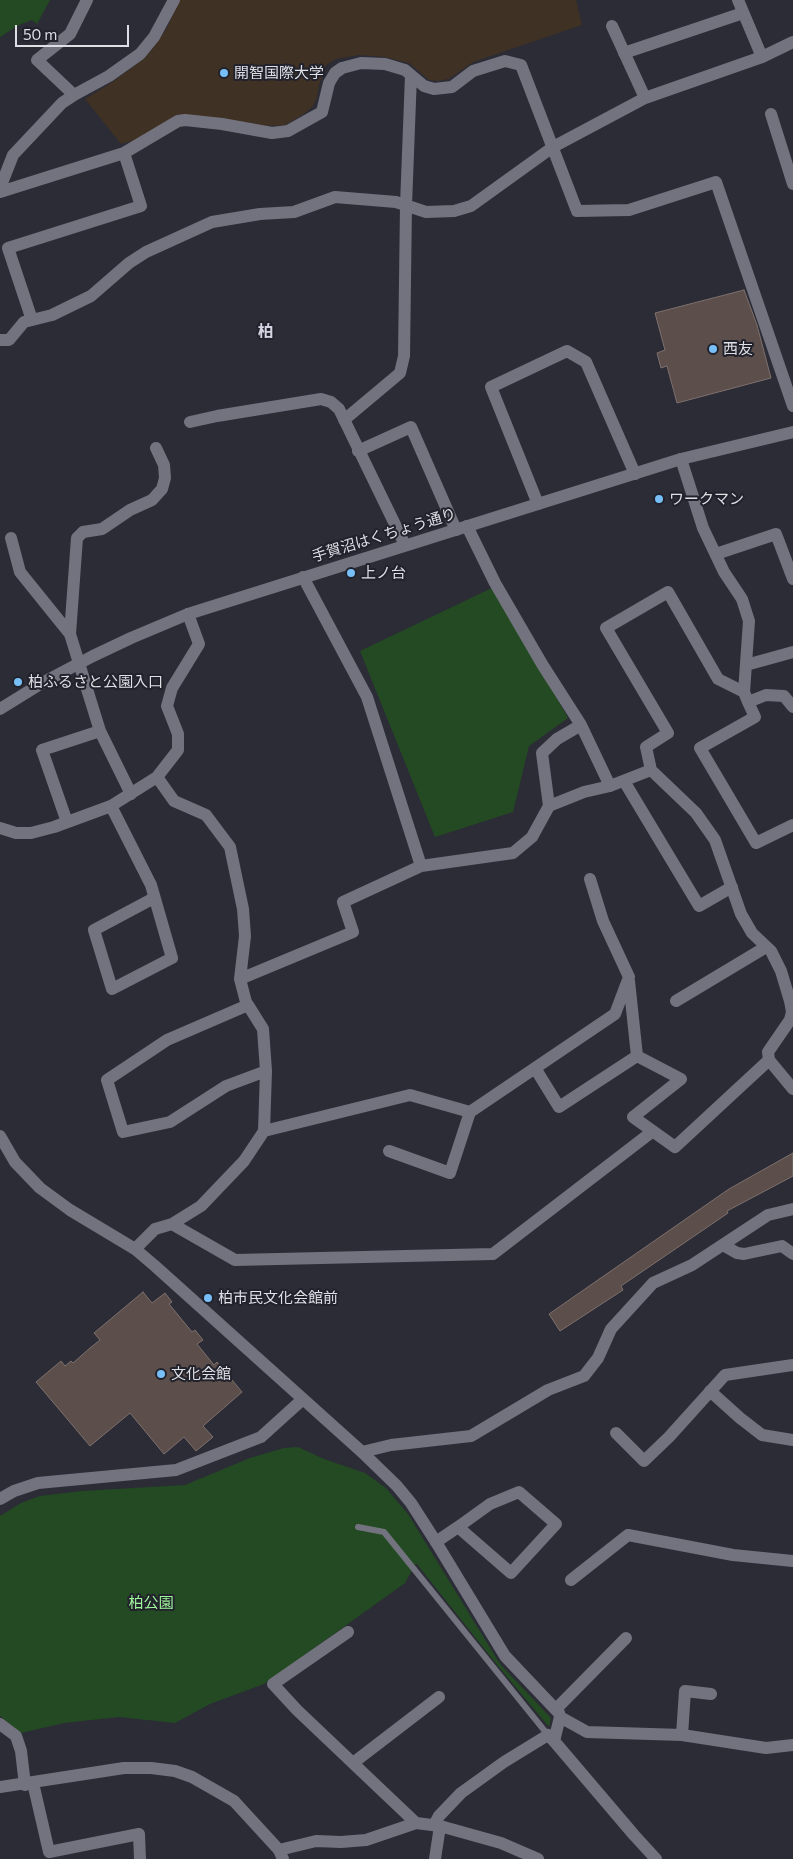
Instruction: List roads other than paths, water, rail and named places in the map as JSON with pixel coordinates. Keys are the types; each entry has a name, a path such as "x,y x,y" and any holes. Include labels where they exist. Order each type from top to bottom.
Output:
{"street":[{"path":"74,95 37,60 70,34 87,0"},
{"path":"0,190 13,155 62,103 109,76 140,54 154,37 174,0"},
{"path":"738,0 762,57"},
{"path":"624,53 743,13"},
{"path":"612,26 645,98"},
{"path":"0,340 9,340 24,322 52,315 91,296 129,263 140,256 212,222 260,214 294,212 335,197 396,202 426,212 454,211 471,206 553,147 645,98 762,57 793,42"},
{"path":"0,190 124,153 178,121 185,120 272,133 288,131 322,112 329,83 335,73 342,68 361,63 385,64 405,70 424,86 434,89 452,87 474,71 505,61 521,65 577,211 629,210 716,182 793,406"},
{"path":"344,420 400,373 404,356 406,205 411,75"},
{"path":"770,114 793,184"},
{"path":"32,320 8,248 141,206 124,153"},
{"path":"538,504 491,387 567,351 586,362 635,474"},
{"path":"190,422 321,399 330,402 338,409 344,420 405,545"},
{"path":"358,451 410,427 461,528 542,664 581,725 610,786"},
{"name":"手賀沼はくちょう通り","path":"0,709 42,683 93,656 188,614 681,459 793,432"},
{"path":"131,794 100,731 70,634 77,538 83,532 102,529 130,510 152,500 162,489 165,478 164,465 156,448"},
{"path":"681,459 703,528 724,572 742,599 749,621 746,697 755,717 700,748 756,843 793,825"},
{"path":"716,554 776,534 793,579"},
{"path":"11,538 20,572 70,634"},
{"path":"303,577 367,697 421,866"},
{"path":"793,707 784,696 746,697 718,679 668,592 606,628 668,733 646,747 651,770 696,813 715,840 741,914 752,932 771,951 781,971 792,999 792,1012 790,1020 768,1052 769,1060 793,1089"},
{"path":"0,828 16,833 31,833 67,822 112,806 157,777 178,750 178,734 167,706 172,688 199,644 188,614"},
{"path":"746,664 793,652"},
{"path":"240,980 353,932 343,902 421,866 513,853 532,837 549,806 542,753 557,739 581,725"},
{"path":"67,822 42,750 100,731"},
{"path":"549,806 584,792 610,786 651,770"},
{"path":"134,1249 155,1229 172,1224 201,1206 244,1161 264,1131 266,1071 263,1029 248,1005 240,980 245,936 243,909 230,847 206,815 174,801 157,777"},
{"path":"624,781 699,906 732,886"},
{"path":"112,806 151,885 172,958 112,989 94,930 154,898"},
{"path":"590,879 603,921 629,977 637,1056"},
{"path":"676,1001 766,947"},
{"path":"388,1151 450,1172 470,1112 615,1014 629,977"},
{"path":"248,1005 168,1040 107,1080 124,1132 170,1122 226,1086 266,1071"},
{"path":"536,1068 559,1108 637,1056"},
{"path":"637,1056 681,1079 633,1117 675,1147 769,1060"},
{"path":"264,1131 410,1095 470,1112"},
{"path":"172,1224 235,1260 493,1254 653,1131"},
{"path":"0,1136 15,1162 40,1188 70,1210 134,1249 185,1292 362,1452 405,1495 436,1542 505,1656 558,1713 587,1732 682,1735 766,1748 793,1745"},
{"path":"362,1452 391,1445 471,1436 548,1390 584,1376 598,1358 611,1329 653,1283 692,1265 768,1215 793,1209"},
{"path":"723,1245 737,1253 744,1254 782,1246 793,1254"},
{"path":"616,1433 644,1461 669,1437 725,1375 793,1366"},
{"path":"710,1391 740,1418 762,1434 793,1440"},
{"path":"0,1499 14,1491 38,1483 176,1470 261,1437 303,1399"},
{"path":"436,1542 490,1504 519,1492 556,1524 511,1573 458,1527"},
{"path":"571,1580 628,1535 733,1555 793,1561"},
{"path":"348,1632 273,1684 416,1823"},
{"path":"434,1859 439,1816 461,1793 504,1762 551,1738 558,1713 626,1638"},
{"path":"682,1735 685,1691 711,1694"},
{"path":"353,1763 439,1697"},
{"path":"0,1724 16,1736 22,1751 29,1784 49,1852 139,1834 140,1859"},
{"path":"551,1738 656,1859"},
{"path":"0,1787 124,1768 151,1768 176,1771 192,1776 234,1801 281,1855 316,1841 366,1840 416,1823 437,1826 501,1843 538,1859"}],"lane":[{"path":"358,1527 384,1532 551,1738"}],"place":[{"name":"開智国際大学","path":"224,73"},
{"name":"西友","path":"713,349"},
{"name":"ワークマン","path":"659,499"},
{"name":"上ノ台","path":"351,573"},
{"name":"柏ふるさと公園入口","path":"18,682"},
{"name":"柏市民文化会館前","path":"208,1298"},
{"name":"文化会館","path":"161,1374"}],"district":[{"name":"柏","path":"266,332"}],"park label":[{"name":"柏公園","path":"151,1603"}]}
